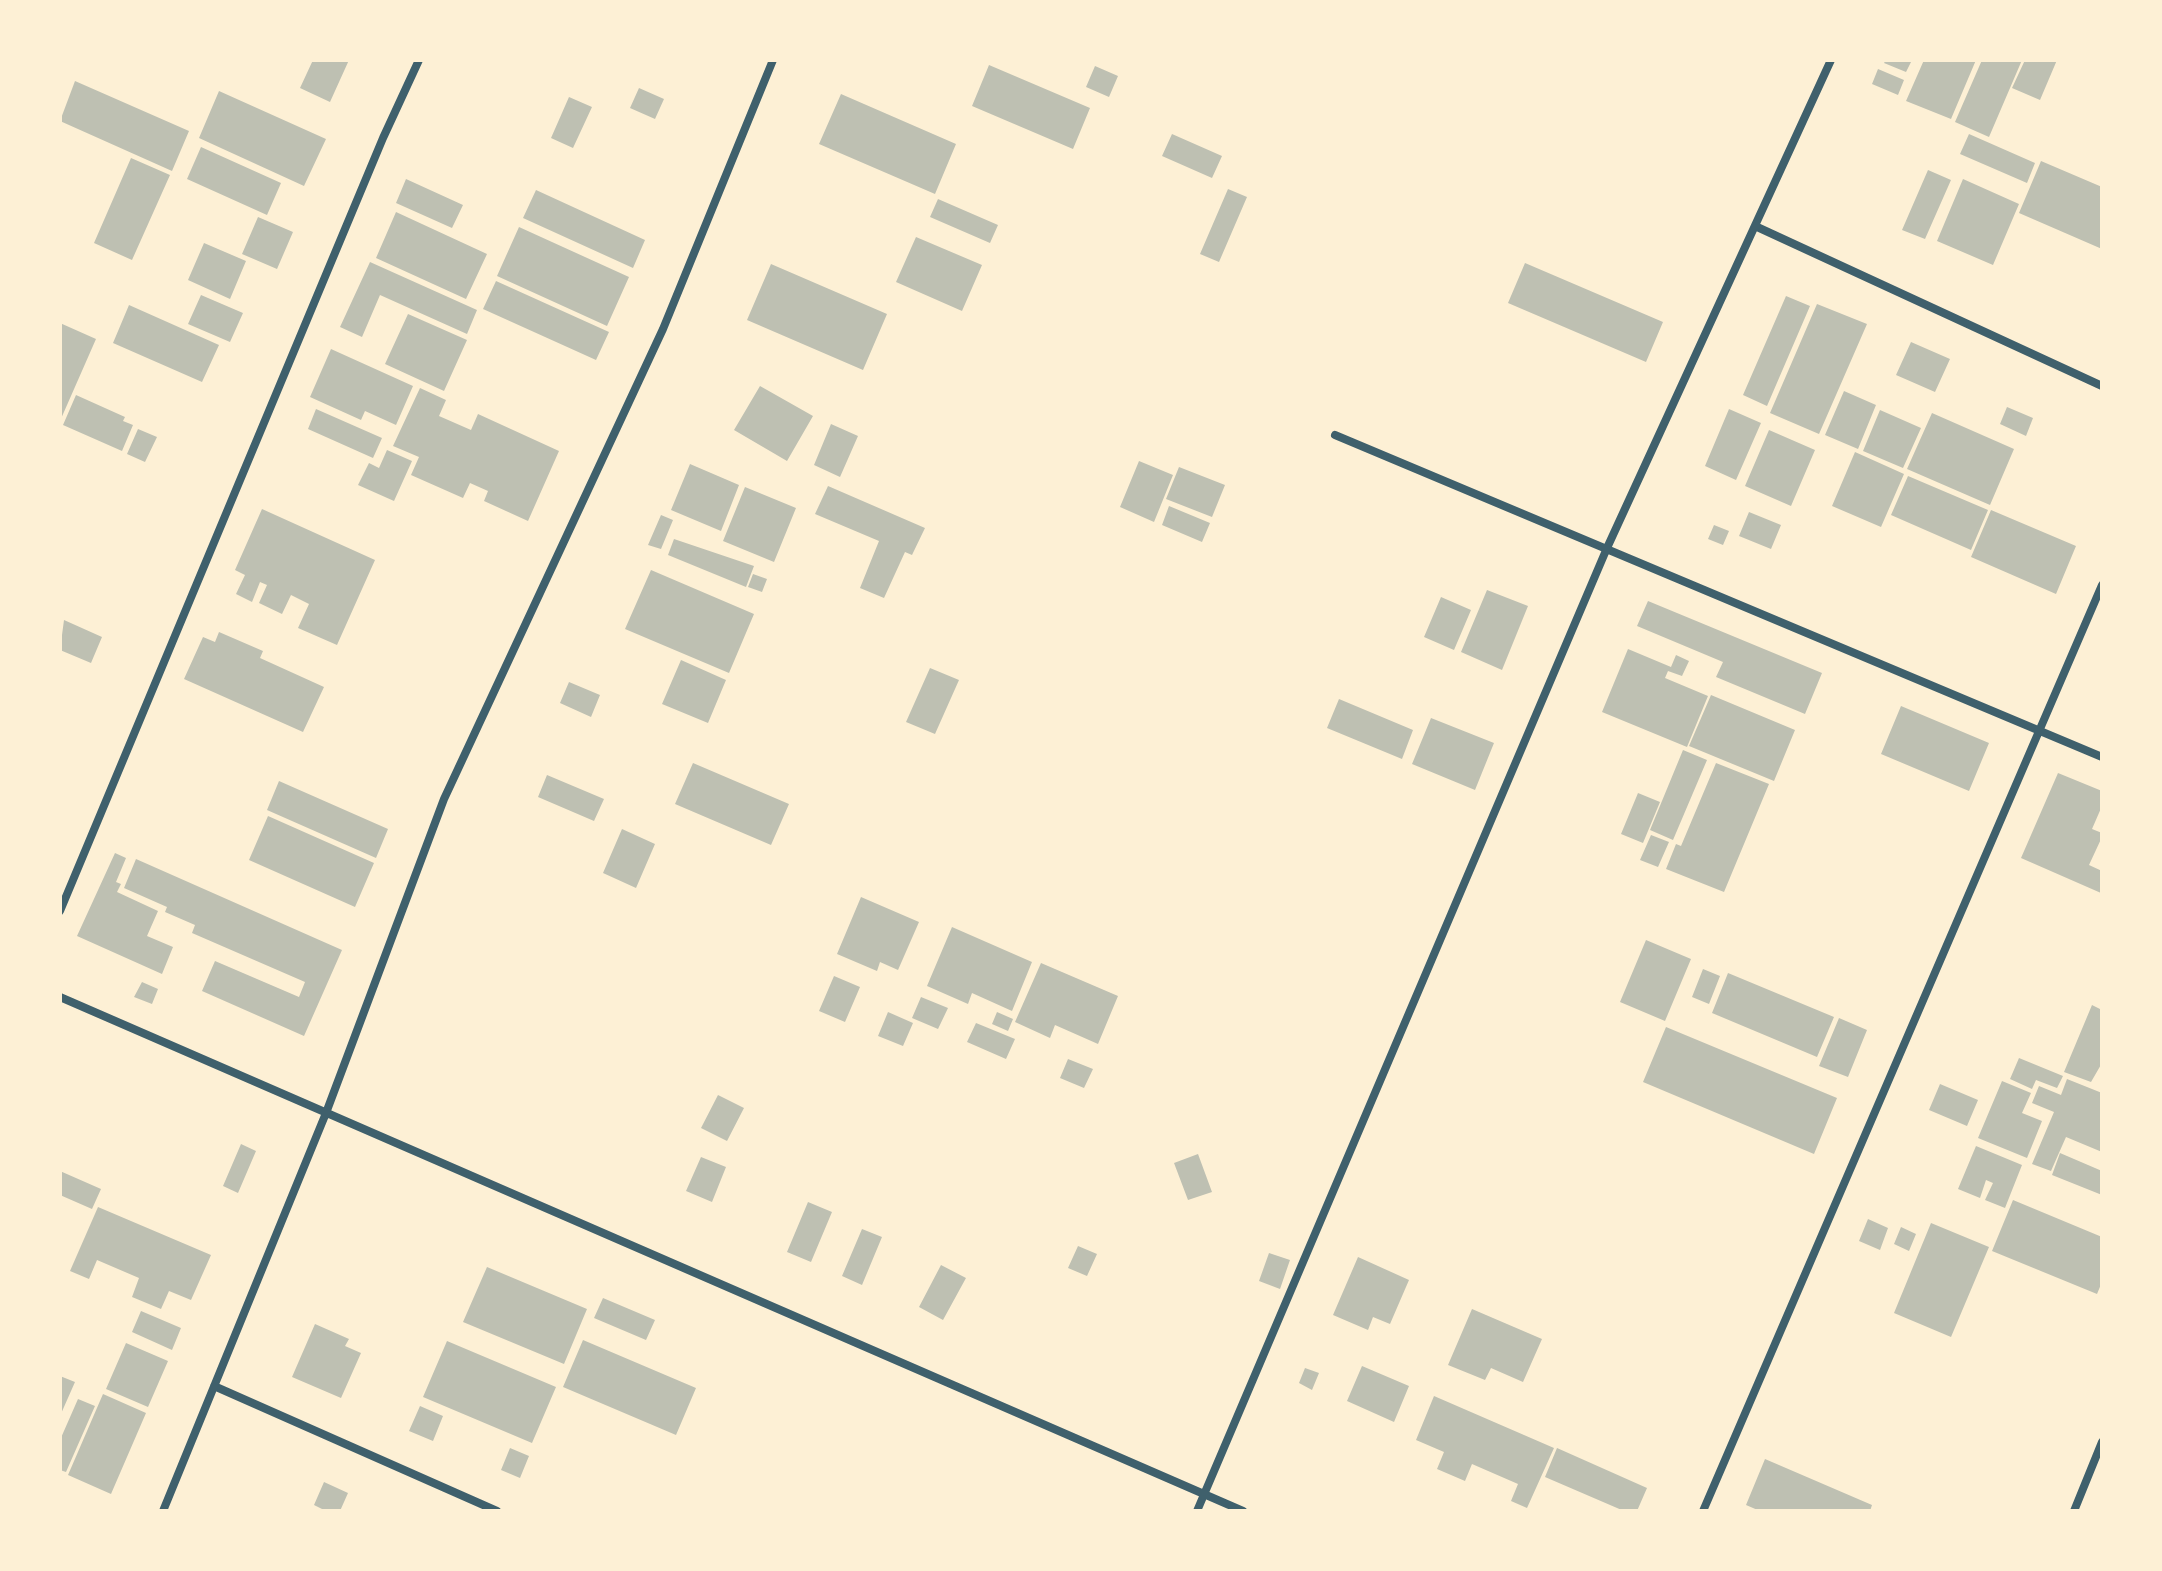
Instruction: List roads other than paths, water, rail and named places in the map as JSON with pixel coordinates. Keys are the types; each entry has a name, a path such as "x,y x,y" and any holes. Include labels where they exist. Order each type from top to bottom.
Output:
{"street":[{"path":"60,911 383,138 419,60"},
{"path":"163,1511 326,1113 444,799 663,329 773,60"},
{"path":"1197,1511 1607,548 1831,60"},
{"path":"1755,226 2102,386"},
{"path":"1335,435 2102,757"},
{"path":"1703,1511 2102,585"},
{"path":"60,997 1243,1511"},
{"path":"214,1386 497,1511"},
{"path":"2074,1511 2102,1442"}]}
